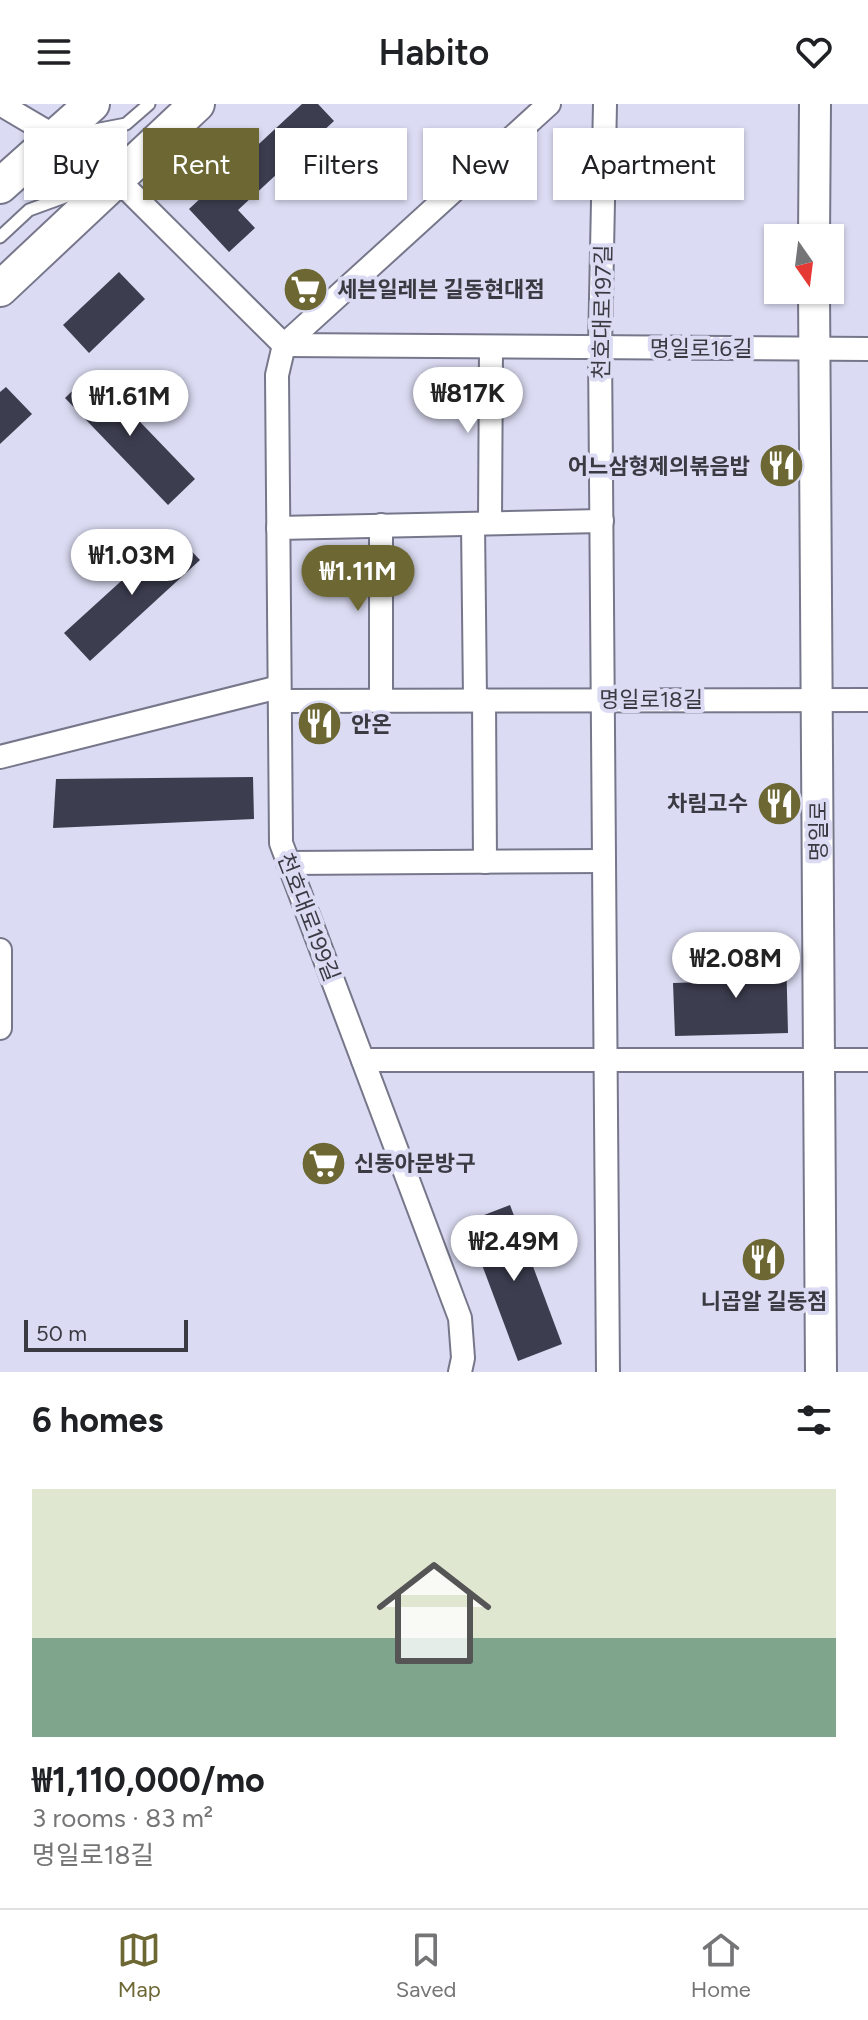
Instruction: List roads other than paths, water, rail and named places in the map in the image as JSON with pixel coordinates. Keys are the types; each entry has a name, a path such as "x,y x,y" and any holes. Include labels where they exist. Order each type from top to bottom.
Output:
{"main road":[{"path":"66,128 92,104"},
{"path":"127,168 197,104"},
{"path":"0,186 24,165"},
{"path":"0,289 93,200"}],"street":[{"path":"0,104 41,128"},
{"path":"127,189 284,345 549,104"},
{"name":"천호대로197길","path":"604,1371 600,348 605,104"},
{"path":"814,224 815,104"},
{"name":"명일로","path":"814,304 821,1372"},
{"name":"명일로16길","path":"284,345 868,349"},
{"name":"천호대로199길","path":"284,345 277,375 281,843 460,1318 463,1358 460,1372"},
{"path":"485,862 480,700 482,523 491,347"},
{"path":"278,528 602,521"},
{"path":"381,525 381,700"},
{"name":"명일로18길","path":"0,757 280,694 381,700 868,700"},
{"path":"288,863 604,861"},
{"path":"0,950 0,1028"},
{"path":"363,1060 868,1060"}],"lane":[{"path":"104,128 126,124 149,104"},
{"path":"0,237 29,210 56,200"}],"place":[{"name":"세븐일레븐 길동현대점","path":"306,289"},
{"name":"어느삼형제의볶음밥","path":"781,466"},
{"name":"안온","path":"320,724"},
{"name":"차림고수","path":"779,803"},
{"name":"신동아문방구","path":"323,1163"},
{"name":"니곱알 길동점","path":"764,1260"}]}
